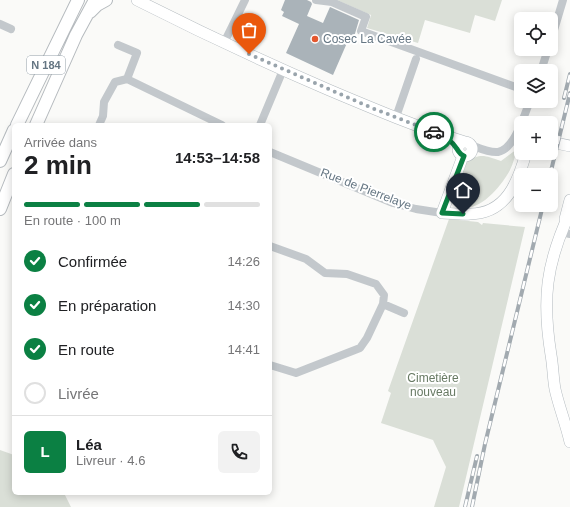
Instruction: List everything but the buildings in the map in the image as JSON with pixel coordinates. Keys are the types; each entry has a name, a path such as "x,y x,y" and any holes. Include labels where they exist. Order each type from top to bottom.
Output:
{"main road":[{"path":"87,0 88,14"},
{"name":"N 184","path":"37,123 76,35 95,0"},
{"path":"88,14 96,5 106,0"},
{"name":"N 184","path":"17,123 76,2"},
{"path":"0,162 12,135"},
{"path":"0,209 12,179"}],"street":[{"path":"136,0 283,70 444,136 464,148 498,152 506,149 512,142 527,108"},
{"path":"224,43 244,0"},
{"path":"316,0 332,2 366,17 361,31 514,86"},
{"path":"558,17 563,0"},
{"path":"0,24 11,29"},
{"path":"118,45 138,53 127,79"},
{"path":"396,117 416,58"},
{"path":"261,123 283,70"},
{"path":"100,123 104,116 104,102 115,82 127,79 218,123"},
{"path":"558,143 570,146"},
{"path":"442,213 464,148"},
{"name":"Rue de Pierrelaye","path":"272,153 394,202 416,209 442,213 470,214 481,213 504,200 515,186 524,160"},
{"path":"566,233 570,200"},
{"path":"569,438 556,389 546,327 546,290 552,259 566,233 570,212"},
{"path":"272,247 306,259 325,273 347,274 376,284 384,295 382,304 368,338 360,348 296,373 272,366"},
{"path":"382,304 404,313"}],"green space":[{"path":"337,0 502,0 495,21 475,15 470,33 425,20 418,43 367,28 371,15"},
{"path":"514,151 514,159 506,177 494,192 486,199 478,205 470,207 461,207 453,203 467,161 476,157 484,156 501,161"},
{"name":"Cimetière nouveau","path":"449,219 478,222 482,225 483,223 525,227 459,507 434,507 446,467 433,440 381,423 391,393 388,391"},
{"path":"0,450 12,454 12,495 65,495 71,507 0,507"}],"railway":[{"path":"564,98 570,74"},
{"path":"552,168 570,93"},
{"path":"472,507 485,444 541,212"},
{"path":"465,507 477,456"}],"way so far":[{"path":"249,54 372,108 434,132"}],"place":[{"name":"Cosec La Cavée","path":"315,39"}],"route":[{"path":"434,132 444,136 458,150 458,152 464,156 442,213 463,214"}]}
